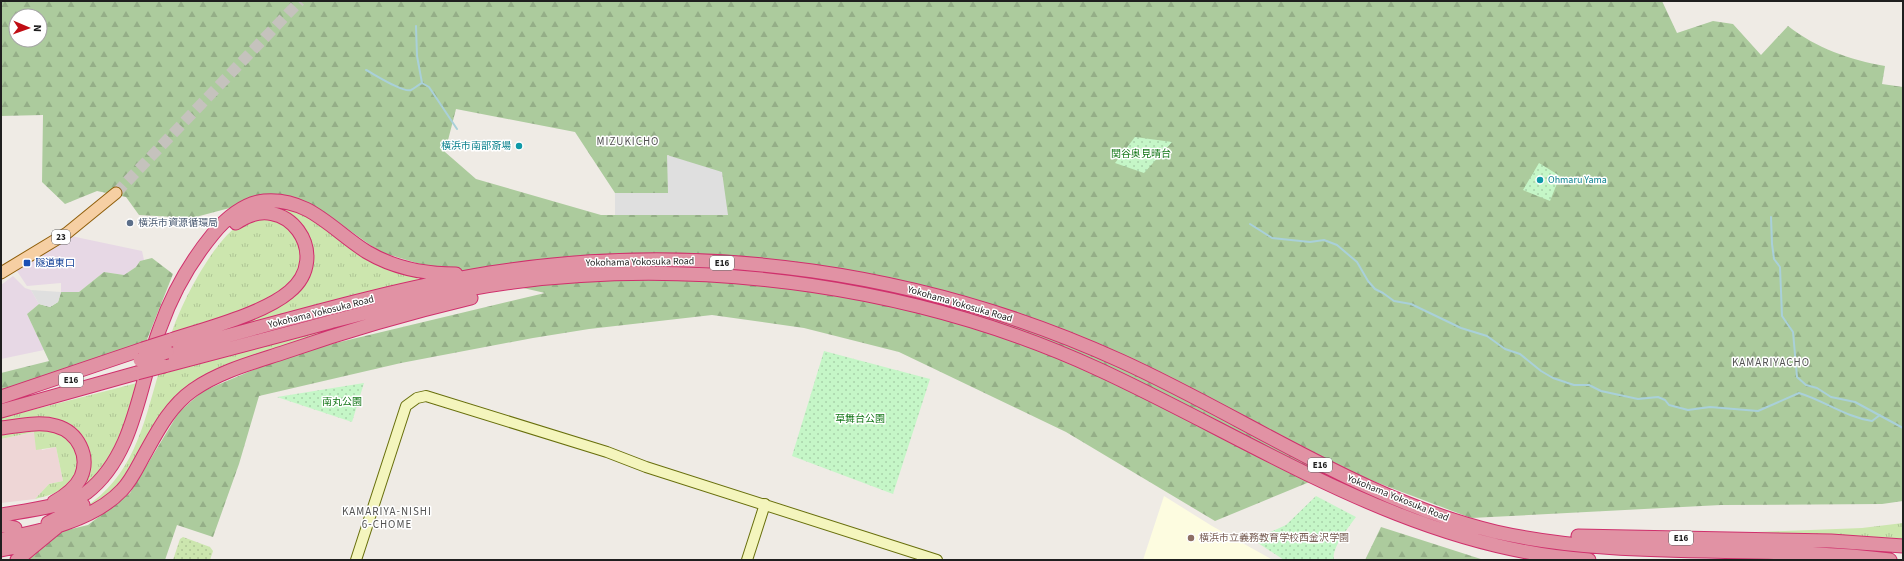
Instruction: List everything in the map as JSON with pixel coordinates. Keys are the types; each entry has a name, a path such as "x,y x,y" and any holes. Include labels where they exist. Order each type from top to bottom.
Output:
{"highway":[{"path":"1,515 67,503 86,492 106,474 114,462 128,434 152,350 174,292 203,246 220,226 248,205 263,201 275,201 289,202 302,206 330,223 366,251 389,263 437,274 491,273"},
{"path":"1,557 18,554 35,535 91,500 120,469 136,436 164,336 172,315 191,278 210,249 235,224 244,217 253,214 276,214 292,222 300,231 306,244 307,255 305,268 300,280 290,292 253,311 169,346"},
{"name":"Yokohama Yokosuka Road","path":"1,398 61,383 169,346 382,296 491,273 590,262 688,261 782,267 835,274 882,283 956,301 1057,335 1120,360 1340,474 1439,515 1460,522 1530,539 1613,548 1811,553 1890,560"},
{"name":"Yokohama Yokosuka Road","path":"1,411 404,302 511,282 617,274 655,274 755,279 812,286 898,302 972,321 1019,336 1092,366 1135,386 1354,497 1435,528 1473,540 1519,550 1589,560"},
{"path":"1,544 27,538 60,524 82,518 100,508 123,489 133,476 153,438 171,410 194,389 228,372 354,329 424,309 495,292 655,274"},
{"path":"1,428 41,424 55,425 64,428 78,440 84,459 80,477 67,494 49,506"},
{"path":"1,508 30,510"},
{"path":"1,521 23,517 30,510"},
{"name":"E16","path":"1460,522 1588,537 1825,540 1903,546"},
{"path":"1,525 16,528 35,535"},
{"path":"1,531 16,528"},
{"path":"1,539 35,535"},
{"path":"1,550 18,554"},
{"name":"E16","path":"1519,550 1565,560"}],"main road":[{"name":"23","path":"1,273 67,233 116,193"}],"street":[{"path":"356,560 406,406 417,398 426,396 608,452 646,467 766,504 937,560"},
{"path":"748,560 766,504"}],"shaded area":[{"path":"667,155 722,172 728,215 615,215 615,193 668,193"},
{"path":"71,236 142,251 144,260 140,261 136,267 124,275 104,272 79,292 61,292 61,283 27,286 17,271 22,265"},
{"path":"13,276 25,288 31,290 39,304 27,314 44,350 1,359 1,285"},
{"path":"31,290 61,292 58,302 50,307 39,304"},
{"path":"35,432 42,450 56,447 63,481 49,484 35,499 1,503 1,439"},
{"name":"横浜市立義務教育学校西金沢学園","path":"1164,496 1212,526 1273,560 1143,560"}],"green space":[{"path":"1,1 1662,1 1677,33 1713,21 1733,24 1761,55 1788,26 1810,41 1846,57 1885,66 1882,84 1903,87 1903,501 1882,504 1721,505 1471,518 1341,469 1215,521 1066,432 899,352 804,328 712,315 589,329 533,338 401,363 259,396 239,464 213,537 177,525 165,560 27,560 63,531 88,525 130,493 179,412 203,391 294,353 545,293 420,264 380,252 321,210 275,196 192,218 139,215 126,197 97,191 65,204 42,182 43,115 1,116","holes":["456,109 575,132 615,193 668,193 668,155 728,215 601,215 476,179 445,152"]},
{"name":"関谷奥見晴台","path":"1135,137 1172,142 1144,173 1115,163"},
{"path":"1539,163 1560,176 1550,201 1523,190"},
{"path":"274,204 289,206 416,274 418,280 177,345 286,301 302,288 311,271 312,245 301,225 273,209"},
{"path":"254,218 284,221 304,248 298,276 270,299 249,308 171,335 189,292 207,261 227,235 243,222"},
{"path":"152,258 173,274 146,342 1,391 1,373 49,361 27,314 39,304 50,307 58,302 61,292 79,292 104,272 124,275 136,267 140,261"},
{"path":"348,324 349,326 202,379 124,481 103,502 84,508 101,495 125,466 141,431 158,375"},
{"name":"草舞台公園","path":"824,351 930,379 893,494 792,456"},
{"path":"141,382 110,464 74,495 88,473 73,429 1,425 1,418"},
{"name":"南丸公園","path":"364,383 352,422 277,397"},
{"path":"43,428 61,432 71,442 77,456 78,469 71,482 59,491 35,499 49,484 63,481 56,447 36,450 34,432 1,439 1,432"},
{"path":"1316,496 1356,517 1338,544 1335,550 1334,560 1284,560 1255,541 1286,525"},
{"path":"1903,523 1903,539 1757,532 1862,528"},
{"path":"1381,527 1484,560 1365,560"},
{"path":"183,537 210,547 213,551 210,560 173,560 180,539"}],"waterway":[{"path":"416,26 417,56 422,83 429,87 457,129"},
{"path":"366,70 402,89 411,90 422,83"},
{"path":"1771,217 1774,259 1780,267 1782,316 1793,332 1797,377 1806,385 1817,388 1831,397 1855,402 1903,428"},
{"path":"1250,224 1272,238 1310,242 1324,240 1337,245 1357,262 1368,281 1375,289 1394,301 1411,304 1461,328 1487,336 1505,349 1520,354 1541,371 1553,378 1574,385 1589,385 1601,391 1638,399 1658,397 1665,400 1669,405 1688,410 1710,407 1758,411 1799,393 1862,419 1872,421 1880,415"}],"tunnel":[{"path":"116,193 300,1"}],"place":[{"name":"横浜市南部斎場","path":"519,146"},
{"name":"Ohmaru Yama","path":"1540,180"},
{"name":"横浜市資源循環局","path":"130,223"},
{"name":"隧道東口","path":"27,263"},
{"name":"横浜市立義務教育学校西金沢学園","path":"1191,538"}],"district":[{"name":"MIZUKICHO","path":"628,141"},
{"name":"KAMARIYACHO","path":"1771,362"},
{"name":"KAMARIYA-NISHI 6-CHOME","path":"387,517"}]}
